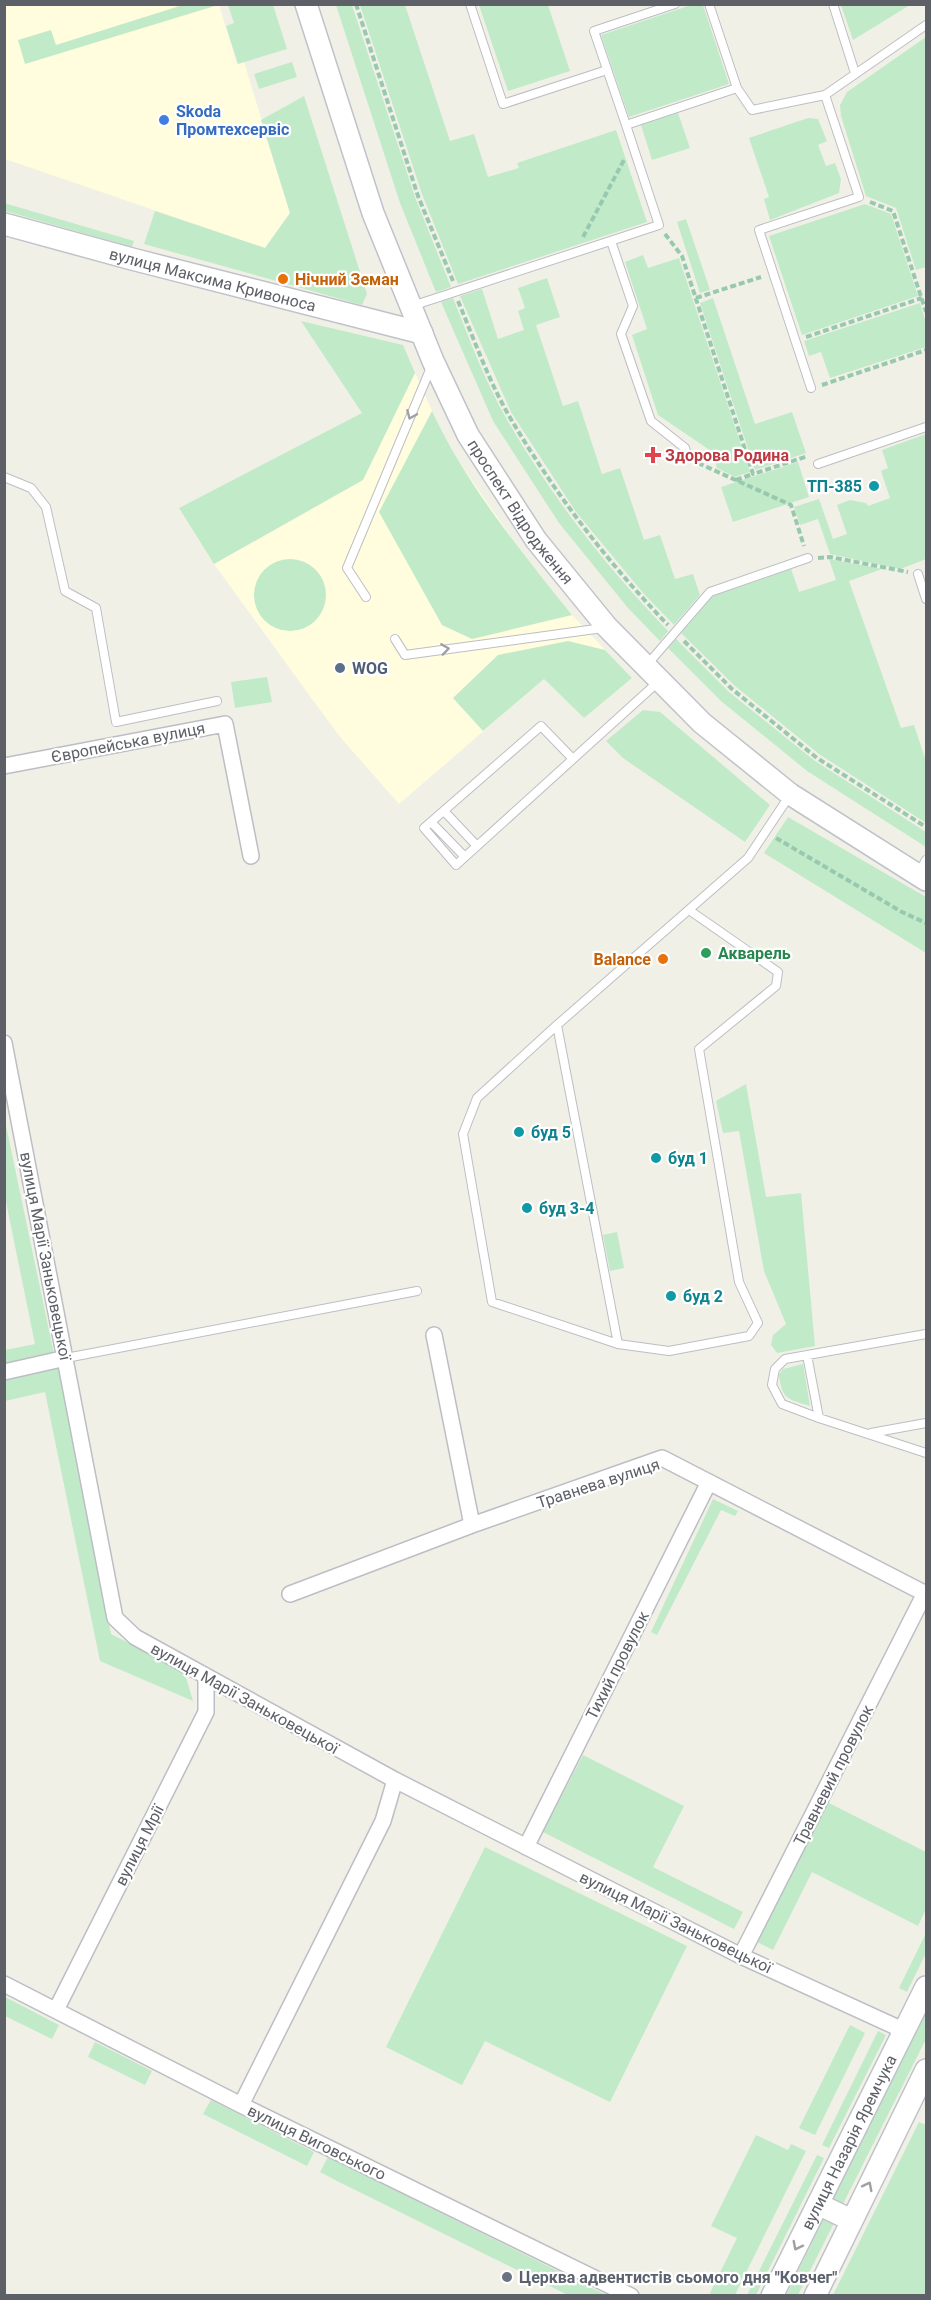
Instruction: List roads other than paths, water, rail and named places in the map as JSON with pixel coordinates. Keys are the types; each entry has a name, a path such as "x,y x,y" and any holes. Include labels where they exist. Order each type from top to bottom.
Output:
{"main road":[{"name":"проспект Відродження","path":"306,4 373,213 433,361 468,435 536,540 607,627 702,723 790,794 924,872"},
{"name":"вулиця Максима Кривоноса","path":"4,224 422,333"},
{"name":"вулиця Назарія Яремчука","path":"772,2295 927,1988"},
{"path":"815,2295 927,2070"},
{"path":"818,2204 851,2220"}],"street":[{"name":"Європейська вулиця","path":"4,766 225,724 251,856"},
{"name":"вулиця Марії Заньковецької","path":"4,1043 115,1618 135,1637 395,1780 741,1956 905,2031"},
{"path":"434,1335 472,1525"},
{"path":"4,1372 66,1358"},
{"name":"Травнева вулиця","path":"290,1594 472,1525 662,1458 926,1594"},
{"name":"Тихий провулок","path":"526,1847 709,1482"},
{"name":"Травневий провулок","path":"741,1956 926,1594"},
{"name":"вулиця Мрії","path":"56,2010 206,1712 206,1676"},
{"path":"241,2105 382,1821 395,1780"},
{"name":"вулиця Виговського","path":"4,1984 241,2105 631,2295"}],"lane":[{"path":"470,4 503,104 607,70"},
{"path":"411,306 659,225 594,32 675,4"},
{"path":"709,4 737,88 752,110 825,94 927,25"},
{"path":"832,4 855,73"},
{"path":"626,125 737,88"},
{"path":"811,388 759,230 859,197 825,94"},
{"path":"611,241 633,306 621,334 651,421 685,448 688,458"},
{"path":"366,597 347,568 433,361"},
{"path":"818,464 927,427"},
{"path":"4,477 31,488 46,507 65,591 96,608 116,722 217,701"},
{"path":"573,759 541,726 424,828 456,865 573,759 652,674 675,633 710,592 808,558"},
{"path":"918,574 927,599"},
{"path":"395,639 405,655 607,627"},
{"path":"689,910 778,972 776,987 699,1049 739,1282 758,1323 749,1336 669,1351 618,1344 492,1302 463,1134 477,1098 557,1025 748,858 790,794"},
{"path":"444,811 477,846"},
{"path":"431,822 465,856"},
{"path":"557,1025 618,1344"},
{"path":"66,1358 417,1291"},
{"path":"927,1334 785,1359 775,1369 772,1385 782,1404 927,1453"},
{"path":"807,1355 819,1418"},
{"path":"869,1433 927,1423"}],"place":[{"name":"Skoda Промтехсервіс","path":"164,120"},
{"name":"Нічний Земан","path":"283,279"},
{"name":"Здорова Родина","path":"653,455"},
{"name":"ТП-385","path":"874,486"},
{"name":"WOG","path":"340,668"},
{"name":"Акварель","path":"706,953"},
{"name":"Balance","path":"663,959"},
{"name":"буд 5","path":"519,1132"},
{"name":"буд 1","path":"656,1158"},
{"name":"буд 3-4","path":"527,1208"},
{"name":"буд 2","path":"671,1296"},
{"name":"Церква адвентистів сьомого дня \"Ковчег\"","path":"507,2277"}]}
